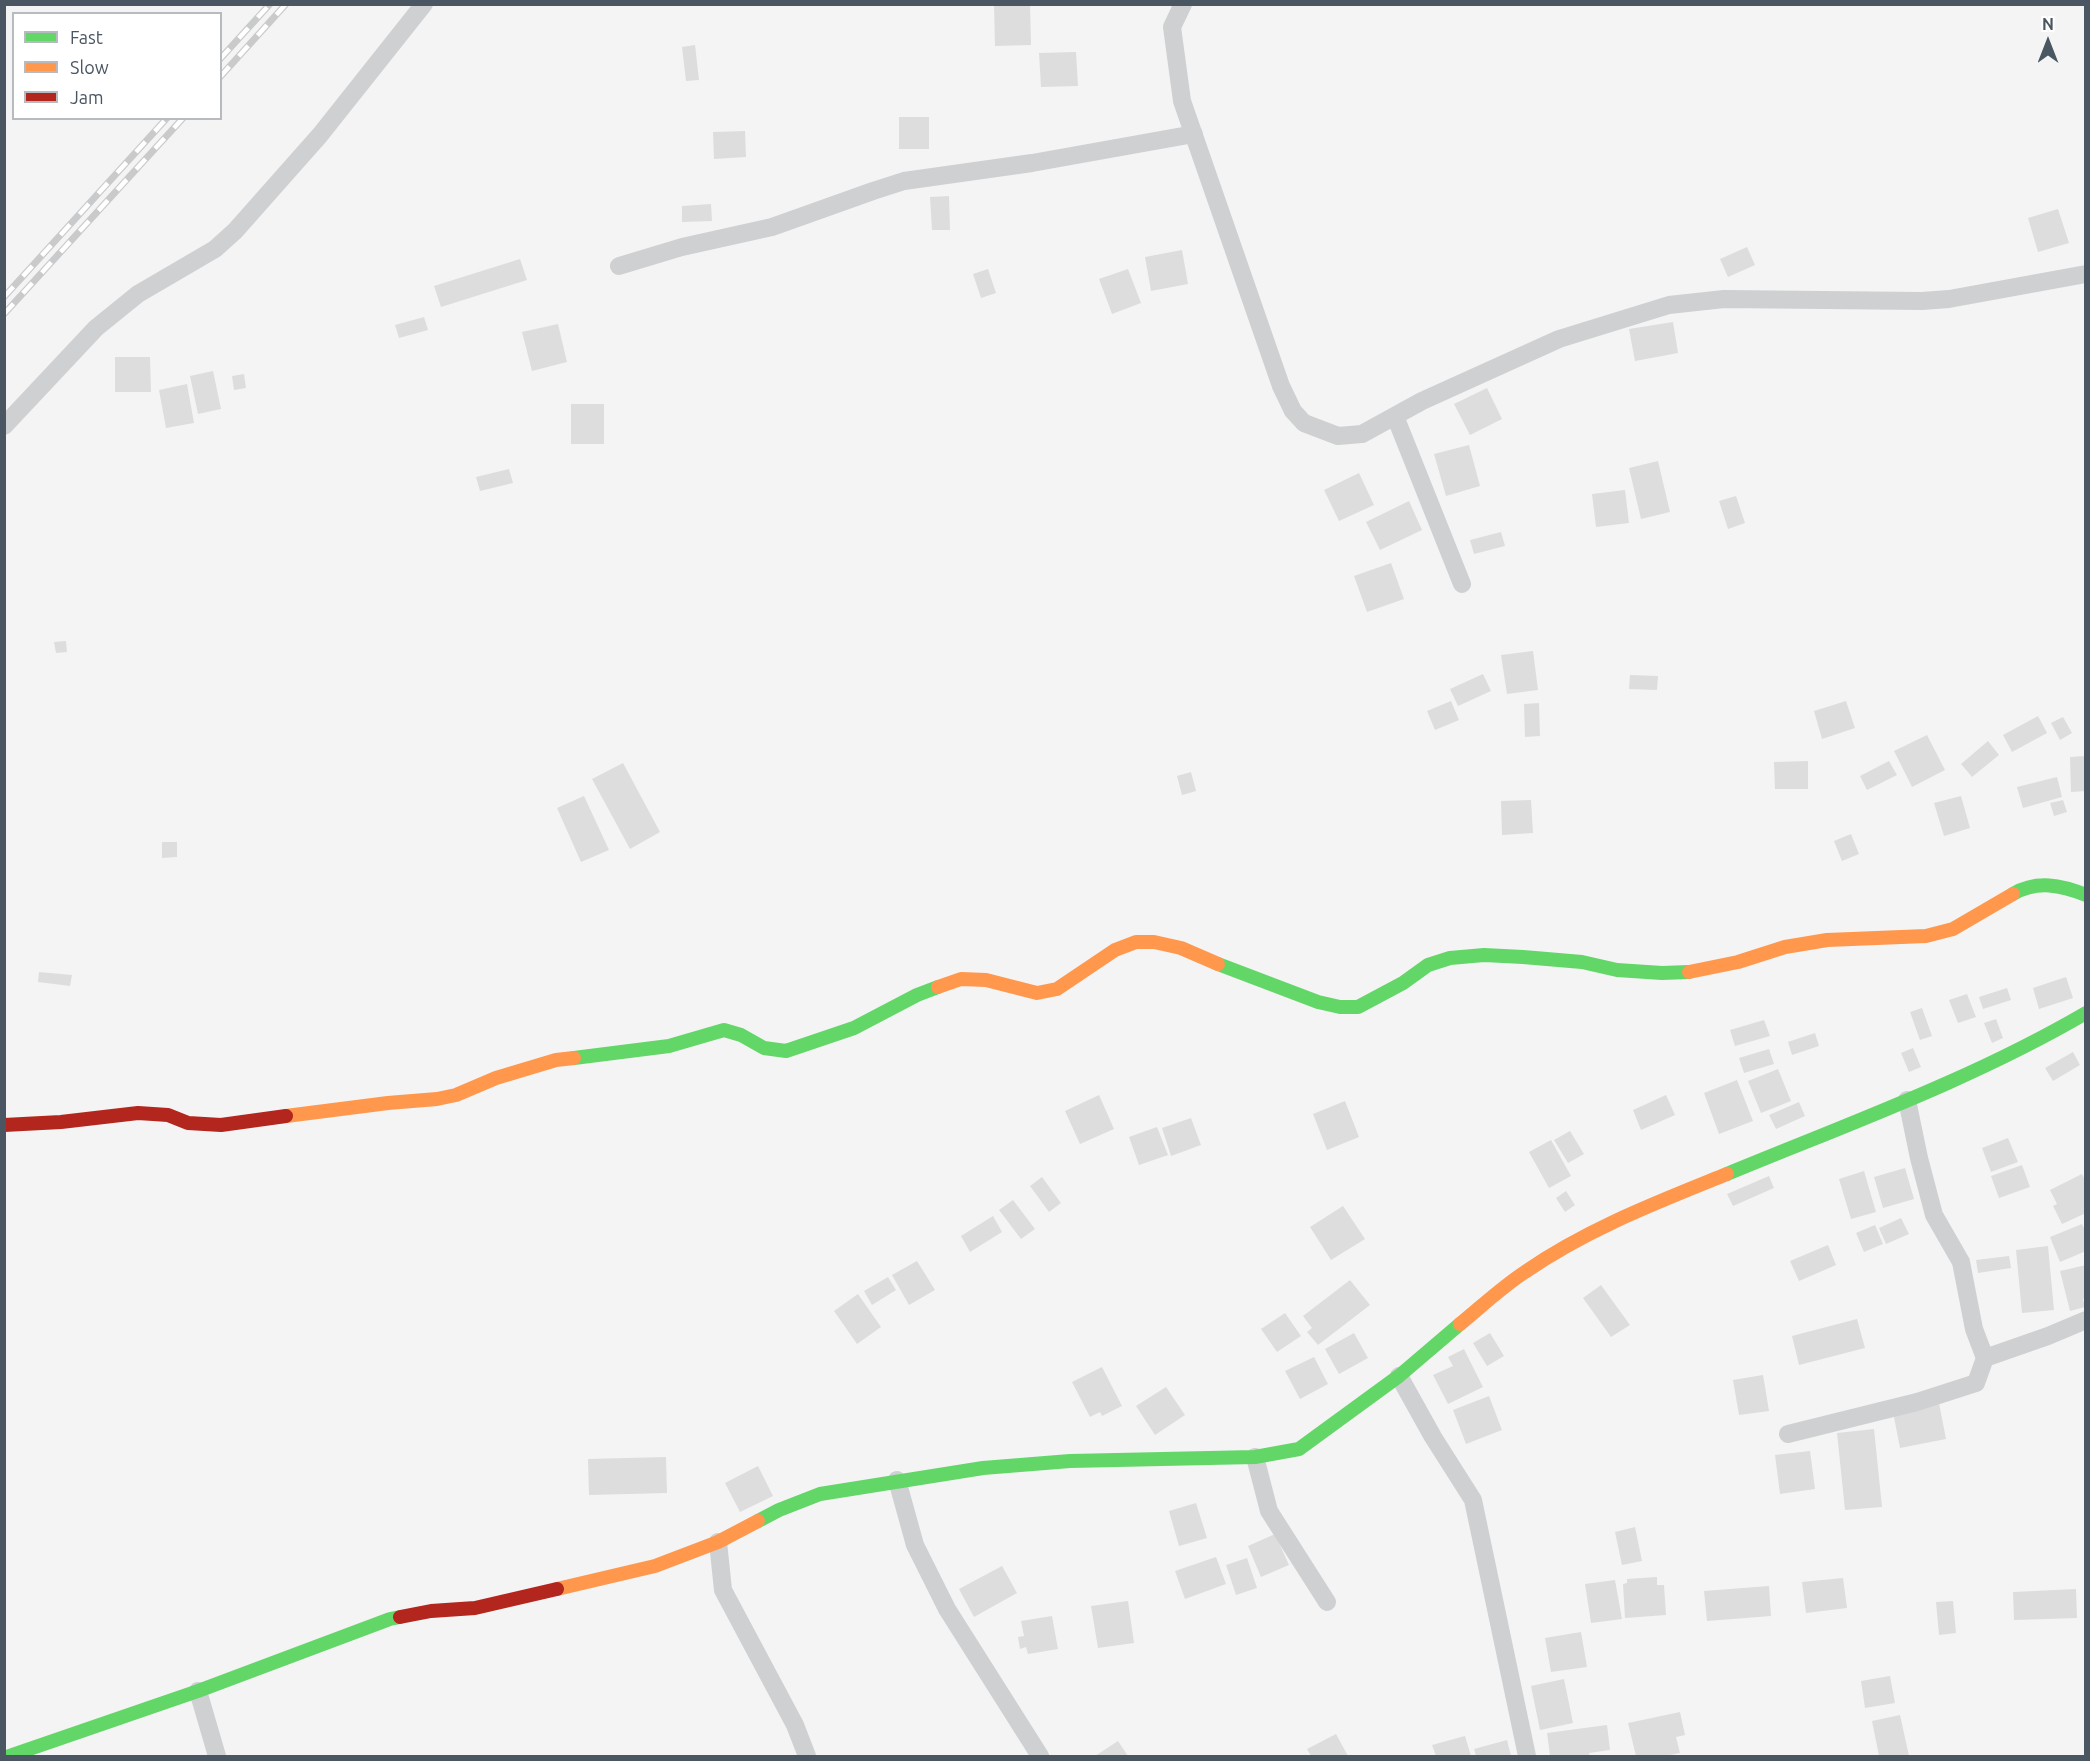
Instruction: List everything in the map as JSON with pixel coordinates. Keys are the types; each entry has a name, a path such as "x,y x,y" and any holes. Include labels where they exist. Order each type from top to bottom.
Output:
{"street":[{"path":"4,426 96,328 138,294 215,249 235,231 320,135 424,4"},
{"path":"1183,4 1172,27 1182,101 1281,386 1293,411 1304,423 1338,436 1362,434 1422,401 1559,339 1669,305 1724,299 1922,301 2085,274"},
{"path":"619,266 682,247 772,227 873,190 904,182 1032,163 1194,134"},
{"path":"1395,416 1462,584"},
{"path":"4,1125 60,1122 138,1113 168,1115 188,1123 220,1125 388,1103 437,1099 456,1095 496,1078 556,1060 669,1046 724,1030 741,1035 764,1048 786,1051 854,1028 918,995 961,979 986,980 1037,993 1057,989 1115,950 1136,942 1154,942 1181,948 1318,1002 1340,1007 1358,1007 1403,983 1428,965 1450,958 1484,955 1523,957 1582,962 1617,970 1662,974 1686,973 1737,962 1795,945 1827,940 1926,936 1953,929 2024,888 2043,884 2056,885 2085,895"},
{"path":"9,1756 198,1691 390,1619 431,1611 475,1608 655,1566 718,1542 779,1510 820,1494 983,1468 1070,1461 1255,1457 1299,1449 1399,1376 1524,1272 1584,1236 1660,1201 1907,1100 2048,1035 2085,1012"},
{"path":"1788,1434 1917,1402 1976,1383 1985,1358 1974,1329 1961,1262 1934,1215 1907,1100"},
{"path":"1985,1358 2048,1336 2085,1320"},
{"path":"1399,1376 1433,1437 1473,1500 1527,1756"},
{"path":"1255,1457 1269,1511 1327,1602"},
{"path":"897,1480 915,1545 947,1609 1040,1756"},
{"path":"718,1542 723,1590 795,1725 807,1756"},
{"path":"198,1691 216,1756"}],"building":[{"path":"1030,4 1031,45 995,46 994,5"},
{"path":"695,45 699,80 686,81 682,47"},
{"path":"1076,52 1078,86 1041,87 1039,53"},
{"path":"899,117 929,117 929,149 899,149"},
{"path":"745,131 746,157 714,159 713,132"},
{"path":"949,196 950,230 932,230 930,197"},
{"path":"711,204 712,221 682,222 682,206"},
{"path":"2058,209 2069,243 2038,252 2028,218"},
{"path":"1747,247 1755,265 1728,277 1720,259"},
{"path":"1182,250 1188,284 1151,291 1145,257"},
{"path":"520,259 527,280 441,307 434,286"},
{"path":"988,269 996,293 981,298 973,274"},
{"path":"1128,269 1141,303 1112,314 1099,279"},
{"path":"424,317 428,330 399,338 395,325"},
{"path":"1673,322 1678,353 1635,361 1629,329"},
{"path":"558,324 567,362 532,371 522,332"},
{"path":"115,357 150,357 151,392 115,392"},
{"path":"213,371 221,409 198,414 190,376"},
{"path":"244,374 246,388 234,390 232,376"},
{"path":"187,384 194,423 166,428 159,390"},
{"path":"1487,388 1502,419 1470,435 1454,404"},
{"path":"571,404 604,404 604,444 571,444"},
{"path":"1469,445 1480,486 1446,496 1434,454"},
{"path":"1658,461 1670,512 1641,519 1629,468"},
{"path":"509,469 513,483 480,491 476,477"},
{"path":"1359,473 1374,505 1339,521 1324,490"},
{"path":"1625,490 1629,523 1596,527 1592,494"},
{"path":"1736,496 1745,523 1728,529 1719,501"},
{"path":"1409,501 1422,530 1380,550 1366,522"},
{"path":"1501,532 1505,546 1474,554 1470,540"},
{"path":"1391,563 1404,599 1367,612 1354,576"},
{"path":"66,641 67,652 56,653 54,642"},
{"path":"1533,651 1538,690 1507,694 1501,655"},
{"path":"1483,674 1491,691 1458,706 1450,689"},
{"path":"1630,675 1658,676 1657,690 1629,689"},
{"path":"1451,701 1459,720 1435,730 1427,711"},
{"path":"1846,701 1855,728 1822,739 1814,711"},
{"path":"1539,703 1540,736 1525,737 1524,704"},
{"path":"2038,716 2047,733 2012,752 2003,735"},
{"path":"2063,717 2072,733 2060,740 2051,723"},
{"path":"1927,735 1945,770 1912,787 1894,751"},
{"path":"1988,741 1999,755 1972,777 1961,764"},
{"path":"2085,756 2086,791 2071,792 2070,757"},
{"path":"1808,761 1808,789 1775,789 1774,762"},
{"path":"1889,761 1897,775 1867,790 1860,776"},
{"path":"623,763 660,832 630,849 592,779"},
{"path":"1191,772 1196,791 1182,795 1177,776"},
{"path":"2057,777 2062,797 2023,808 2017,787"},
{"path":"584,796 609,850 581,862 557,808"},
{"path":"1961,796 1970,828 1944,836 1934,803"},
{"path":"1531,800 1533,833 1502,835 1501,801"},
{"path":"2063,800 2067,812 2054,816 2050,803"},
{"path":"1851,834 1859,854 1842,861 1834,841"},
{"path":"162,842 177,842 177,857 162,858"},
{"path":"39,972 72,975 70,986 38,982"},
{"path":"2066,977 2073,998 2039,1009 2033,988"},
{"path":"2007,988 2011,1000 1983,1009 1979,997"},
{"path":"1967,994 1976,1017 1958,1023 1949,1000"},
{"path":"1922,1008 1932,1036 1920,1040 1910,1012"},
{"path":"1996,1019 2003,1038 1992,1043 1984,1023"},
{"path":"1764,1020 1770,1036 1735,1046 1730,1030"},
{"path":"1815,1033 1819,1046 1792,1055 1788,1042"},
{"path":"1913,1048 1921,1067 1909,1072 1901,1053"},
{"path":"1769,1049 1774,1064 1744,1073 1739,1058"},
{"path":"2073,1052 2080,1065 2053,1081 2045,1068"},
{"path":"1778,1069 1791,1101 1761,1113 1748,1081"},
{"path":"1737,1080 1753,1121 1719,1134 1704,1093"},
{"path":"1099,1095 1114,1129 1080,1144 1065,1111"},
{"path":"1666,1095 1675,1115 1641,1130 1633,1110"},
{"path":"1345,1101 1359,1137 1327,1150 1313,1114"},
{"path":"1799,1102 1805,1116 1776,1129 1769,1115"},
{"path":"1191,1118 1201,1145 1171,1156 1162,1128"},
{"path":"1157,1127 1168,1155 1139,1165 1129,1137"},
{"path":"1570,1131 1584,1154 1568,1163 1554,1140"},
{"path":"2008,1138 2018,1162 1991,1172 1982,1148"},
{"path":"1551,1140 1571,1176 1549,1188 1529,1152"},
{"path":"2022,1165 2030,1187 1999,1198 1991,1176"},
{"path":"1905,1168 1914,1199 1883,1208 1874,1177"},
{"path":"1864,1171 1876,1212 1851,1219 1839,1179"},
{"path":"2082,1174 2086,1182 2086,1213 2062,1224 2053,1206 2057,1204 2050,1190"},
{"path":"1769,1176 1774,1188 1733,1206 1727,1194"},
{"path":"1042,1177 1061,1203 1049,1212 1030,1186"},
{"path":"1566,1191 1575,1205 1565,1212 1556,1198"},
{"path":"1013,1200 1035,1229 1021,1239 999,1210"},
{"path":"1343,1206 1365,1239 1331,1260 1310,1227"},
{"path":"993,1216 1002,1232 970,1252 961,1236"},
{"path":"1901,1218 1909,1234 1886,1244 1879,1228"},
{"path":"2082,1224 2086,1232 2086,1251 2060,1262 2050,1237"},
{"path":"1875,1225 1883,1244 1864,1252 1856,1233"},
{"path":"1828,1245 1836,1265 1799,1281 1790,1261"},
{"path":"2048,1246 2054,1310 2022,1313 2016,1250"},
{"path":"2009,1256 2011,1268 1978,1273 1976,1260"},
{"path":"917,1261 935,1290 909,1305 892,1275"},
{"path":"2086,1265 2086,1298 2083,1299 2085,1307 2070,1311 2060,1271"},
{"path":"888,1277 896,1290 872,1305 864,1291"},
{"path":"1350,1280 1370,1305 1318,1345 1307,1332 1312,1328 1303,1316"},
{"path":"1601,1285 1630,1325 1611,1337 1583,1298"},
{"path":"858,1294 881,1327 857,1344 834,1311"},
{"path":"1285,1313 1301,1336 1277,1352 1261,1329"},
{"path":"1857,1319 1865,1348 1799,1365 1792,1336"},
{"path":"1354,1333 1368,1358 1339,1374 1325,1349"},
{"path":"1490,1333 1504,1356 1487,1366 1473,1343"},
{"path":"1464,1349 1483,1387 1448,1404 1433,1375 1453,1366 1448,1357"},
{"path":"1314,1357 1328,1384 1300,1399 1285,1371"},
{"path":"1102,1367 1122,1406 1102,1416 1100,1412 1090,1417 1072,1382"},
{"path":"1763,1375 1769,1411 1739,1415 1733,1380"},
{"path":"1166,1387 1185,1415 1155,1435 1136,1406"},
{"path":"1489,1396 1502,1430 1466,1444 1453,1410"},
{"path":"1939,1403 1946,1439 1900,1448 1893,1412"},
{"path":"1874,1429 1882,1507 1845,1510 1837,1433"},
{"path":"1810,1451 1815,1489 1780,1494 1775,1455"},
{"path":"666,1457 667,1493 589,1495 588,1459"},
{"path":"758,1466 773,1496 740,1512 725,1483"},
{"path":"1196,1503 1207,1538 1179,1546 1169,1511"},
{"path":"1635,1527 1642,1561 1622,1565 1615,1532"},
{"path":"1275,1534 1289,1565 1261,1577 1248,1546"},
{"path":"1216,1557 1226,1584 1185,1599 1175,1571"},
{"path":"1247,1558 1257,1588 1236,1595 1226,1565"},
{"path":"1002,1566 1017,1593 974,1617 959,1589"},
{"path":"1657,1577 1657,1585 1664,1585 1666,1615 1625,1618 1623,1584 1627,1583 1627,1579"},
{"path":"1843,1578 1847,1608 1806,1613 1802,1582"},
{"path":"1615,1580 1622,1619 1591,1623 1585,1584"},
{"path":"1769,1586 1771,1616 1707,1621 1704,1591"},
{"path":"2076,1589 2077,1618 2014,1620 2013,1592"},
{"path":"1128,1601 1134,1643 1098,1648 1091,1606"},
{"path":"1953,1601 1956,1633 1939,1635 1936,1602"},
{"path":"1052,1616 1058,1649 1028,1654 1026,1647 1020,1649 1018,1637 1024,1636 1021,1621"},
{"path":"1581,1632 1587,1667 1551,1672 1545,1638"},
{"path":"1890,1676 1895,1703 1865,1708 1861,1681"},
{"path":"1564,1679 1573,1723 1540,1730 1531,1686"},
{"path":"1680,1712 1685,1735 1676,1737 1680,1753 1665,1756 1636,1756 1628,1723"},
{"path":"1900,1715 1909,1756 1879,1756 1872,1721"},
{"path":"1607,1725 1610,1750 1589,1753 1590,1756 1550,1756 1547,1733"},
{"path":"1336,1734 1348,1756 1311,1756 1307,1749"},
{"path":"1465,1736 1471,1756 1436,1756 1432,1745"},
{"path":"1507,1740 1511,1756 1476,1756 1474,1749"},
{"path":"1118,1741 1128,1756 1095,1756"}],"railway":[{"path":"222,57 270,4"},
{"path":"222,75 286,4"},
{"path":"4,297 165,120"},
{"path":"4,314 181,120"}],"traffic: fast":[{"path":"2013,894 2031,887 2049,886 2086,895"},
{"path":"1218,964 1318,1002 1340,1007 1358,1007 1403,983 1428,965 1450,958 1484,955 1523,957 1582,962 1617,970 1689,972"},
{"path":"574,1058 669,1046 724,1030 741,1035 764,1048 786,1051 854,1028 917,995 938,987"},
{"path":"1727,1174 1955,1080 2086,1013"},
{"path":"758,1521 820,1494 983,1468 1070,1461 1255,1457 1299,1449 1399,1376 1460,1324"},
{"path":"9,1756 198,1691 400,1617"}],"traffic: slow":[{"path":"1689,972 1738,962 1785,947 1827,940 1926,936 1953,929 2013,894"},
{"path":"938,987 961,979 986,980 1037,993 1057,989 1115,950 1136,942 1154,942 1181,948 1218,964"},
{"path":"286,1116 437,1099 456,1095 496,1078 556,1060 574,1058"},
{"path":"1460,1324 1500,1290 1573,1242 1623,1217 1727,1174"},
{"path":"557,1589 655,1566 718,1542 758,1521"}],"traffic: jam":[{"path":"4,1125 61,1122 138,1113 168,1115 188,1123 221,1125 286,1116"},
{"path":"400,1617 431,1611 475,1608 557,1589"}]}
